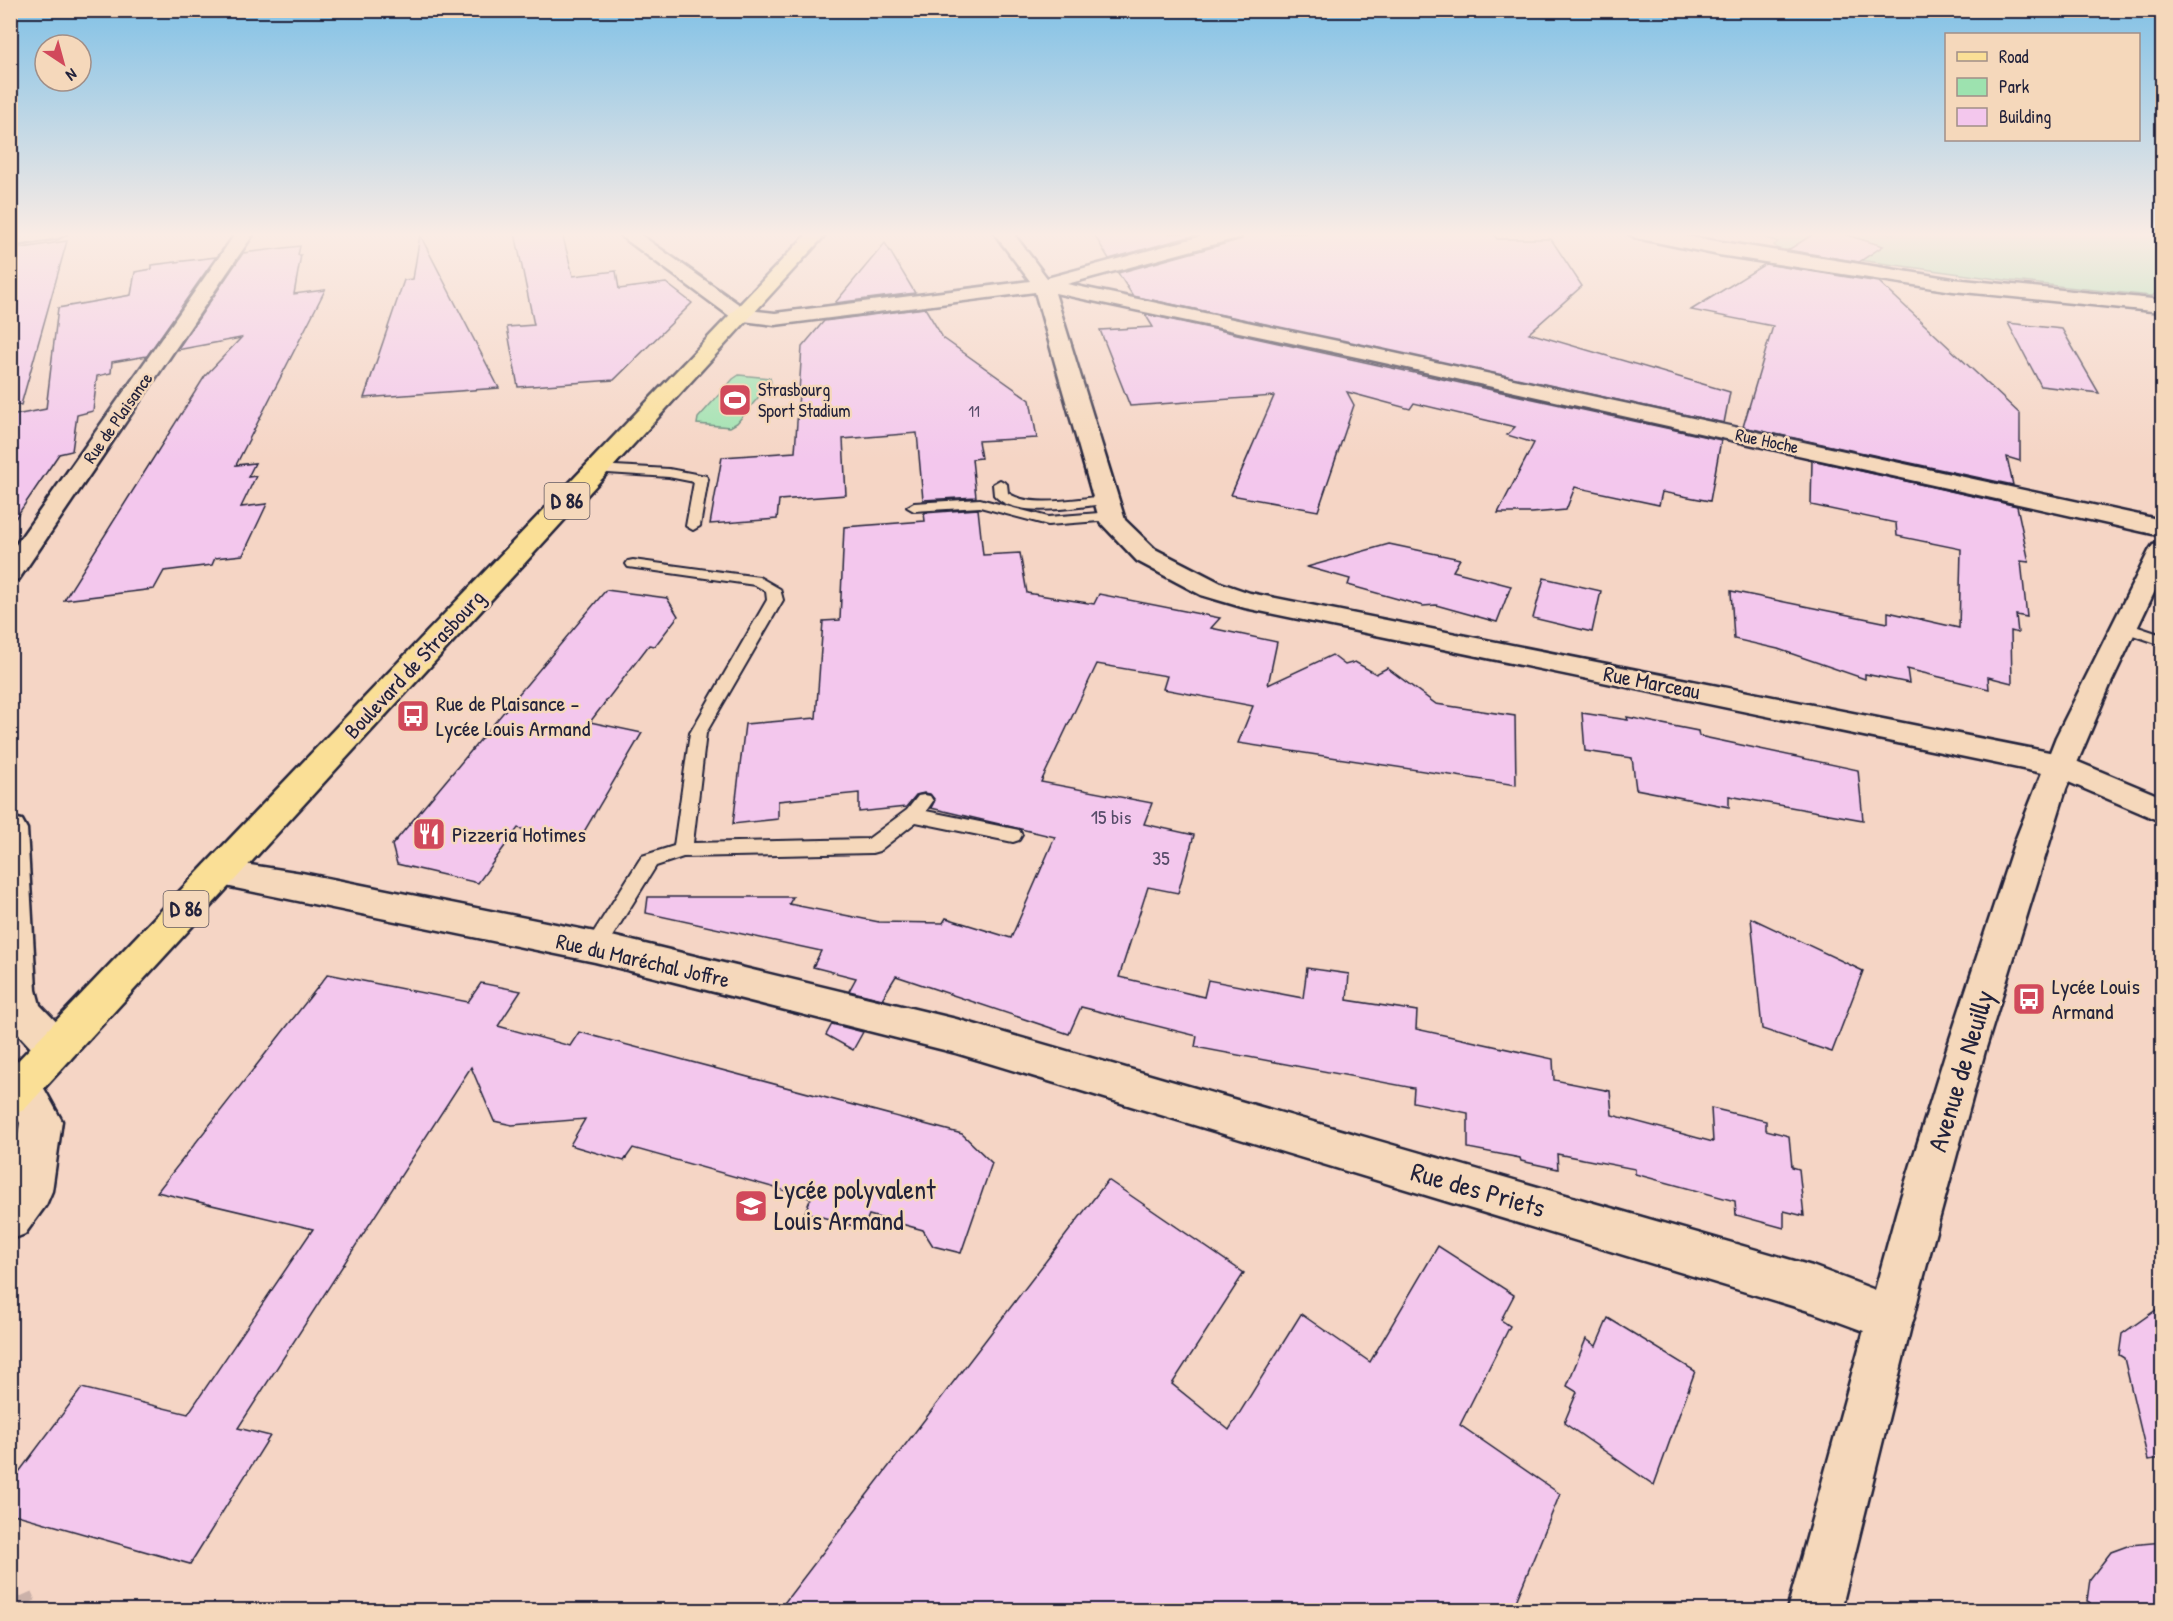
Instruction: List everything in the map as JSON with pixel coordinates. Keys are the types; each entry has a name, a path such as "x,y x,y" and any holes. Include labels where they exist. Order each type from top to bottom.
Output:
{"main road":[{"name":"Boulevard de Strasbourg","path":"16,1091 749,309"}],"street":[{"name":"Rue de Plaisance","path":"10,573 193,309"},
{"path":"732,309 742,316 775,319 857,309"},
{"path":"1050,309 1109,508"},
{"name":"Rue Hoche","path":"1155,309 2163,528"},
{"name":"Rue Marceau","path":"1109,508 1113,522 1146,555 1211,589 1245,600 2059,765 2163,810"},
{"name":"Avenue de Neuilly","path":"1814,1611 1891,1318 1969,1036 2034,832 2059,765 2123,627 2163,551"},
{"path":"10,829 16,990 24,1013 56,1048"},
{"name":"Rue du Maréchal Joffre","path":"218,873 302,887 596,947 956,1036 1064,1068"},
{"name":"Rue des Priets","path":"1064,1068 1812,1289 1891,1318"},
{"path":"10,1219 31,1191 41,1120 16,1091"}],"lane":[{"path":"597,469 669,473 701,479 693,526"},
{"path":"1000,484 1001,495 1013,503 1031,506 1109,508"},
{"path":"914,507 980,503 1048,521 1109,508"},
{"path":"633,564 759,581 773,589 776,600 698,733 683,850"},
{"path":"2123,627 2163,640"},
{"path":"596,947 649,861 683,850 872,846 919,808 1013,836"}],"green space":[{"name":"Strasbourg Sport Stadium","path":"739,375 770,378 771,382 737,423 730,427 697,424 698,418"}],"building":[{"path":"10,309 48,309 21,405 10,403"},
{"path":"58,309 180,309 147,356 112,362 111,373 97,376 93,411 77,415 72,451 59,454 10,526 10,416 46,409"},
{"path":"205,309 316,309 236,465 255,463 248,477 256,476 241,507 267,504 243,555 215,558 212,565 164,571 154,589 64,600 205,376 241,338 177,350"},
{"path":"394,309 458,309 499,388 364,398"},
{"path":"531,309 686,309 614,380 518,387 507,327 534,325"},
{"path":"925,309 943,338 1030,400 1037,438 978,441 981,458 972,459 976,497 923,500 917,433 843,439 846,495 779,500 777,519 710,524 722,457 795,452 802,347 824,321"},
{"path":"1192,309 1556,309 1529,333 1730,392 1724,423"},
{"path":"1907,309 2020,414 2020,461 2007,457 2013,485 1743,427 1773,326 1691,310"},
{"path":"1145,314 1721,440 1710,501 1662,492 1659,505 1575,487 1566,510 1498,513 1534,443 1507,435 1515,427 1414,403 1410,409 1347,392 1354,405 1318,511 1231,495 1274,396 1130,406 1100,330 1153,327"},
{"path":"2008,323 2062,329 2099,393 2041,386"},
{"path":"1812,460 2017,506 2029,562 2021,561 2027,617 2016,615 2018,633 2011,631 2012,683 1988,677 1989,689 1907,669 1909,683 1865,674 1865,679 1778,649 1734,639 1731,591 1888,623 1888,612 1959,628 1961,549 1897,536 1896,523 1811,505"},
{"path":"978,509 983,555 1020,553 1027,593 1094,604 1099,594 1220,618 1211,628 1277,642 1268,685 1332,655 1345,665 1355,662 1376,674 1387,668 1436,704 1515,716 1516,785 1238,743 1253,706 1163,689 1167,676 1097,664 1041,782 1152,803 1144,824 1194,835 1178,893 1148,887 1119,977 1204,997 1208,980 1303,998 1307,968 1349,974 1347,1000 1417,1011 1416,1029 1553,1059 1554,1080 1610,1091 1612,1115 1713,1142 1711,1108 1766,1121 1766,1130 1789,1136 1792,1167 1799,1169 1804,1216 1784,1211 1784,1228 1736,1215 1735,1201 1635,1174 1635,1169 1557,1154 1558,1169 1521,1161 1520,1158 1468,1148 1468,1113 1413,1102 1414,1088 1195,1047 1197,1036 1081,1007 1069,1034 896,976 882,999 849,991 856,978 813,967 821,951 646,913 648,897 793,897 789,904 879,922 943,923 946,918 1011,938 1055,837 931,808 935,800 930,794 924,793 916,795 906,807 859,812 859,793 778,801 778,819 733,824 745,724 816,718 823,621 840,620 844,527 925,521 924,513"},
{"path":"1389,544 1460,559 1453,571 1511,586 1497,622 1436,605 1423,606 1348,585 1350,579 1307,567"},
{"path":"1544,578 1601,591 1592,632 1533,618"},
{"path":"606,590 667,598 678,616 655,646 649,645 590,722 642,733 578,842 518,828 478,883 397,864 392,845"},
{"path":"1582,713 1628,720 1627,717 1698,731 1699,736 1858,770 1863,820 1729,796 1729,807 1636,789 1632,758 1585,751"},
{"path":"1751,918 1863,971 1832,1052 1762,1029"},
{"path":"328,974 468,1002 481,983 521,991 498,1026 570,1046 579,1032 962,1134 992,1163 961,1253 933,1246 923,1230 869,1215 863,1229 805,1212 811,1198 633,1148 624,1161 570,1145 585,1119 512,1125 494,1121 471,1067 238,1428 270,1436 190,1564 10,1513 10,1484 82,1388 188,1414 313,1229 157,1192"},
{"path":"832,1024 863,1032 853,1050 826,1035"},
{"path":"1108,1180 1244,1273 1172,1384 1229,1430 1301,1314 1370,1362 1438,1246 1514,1295 1501,1320 1510,1326 1460,1425 1560,1494 1512,1611 778,1611"},
{"path":"2163,1305 2163,1458 2148,1460 2124,1358 2119,1355 2122,1334"},
{"path":"1608,1318 1695,1371 1654,1485 1564,1423 1577,1392 1567,1386 1586,1339 1596,1346"},
{"path":"2163,1542 2163,1611 2093,1611 2091,1603 2087,1601 2090,1579 2111,1552 2130,1545"}],"tunnel":[{"path":"10,1601 14,1610"}],"place":[{"name":"Strasbourg Sport Stadium","path":"735,400"},
{"name":"Rue de Plaisance - Lycée Louis Armand","path":"413,716"},
{"name":"Pizzeria Hotimes","path":"429,834"},
{"name":"Lycée Louis Armand","path":"2029,999"},
{"name":"Lycée polyvalent Louis Armand","path":"751,1206"}]}
